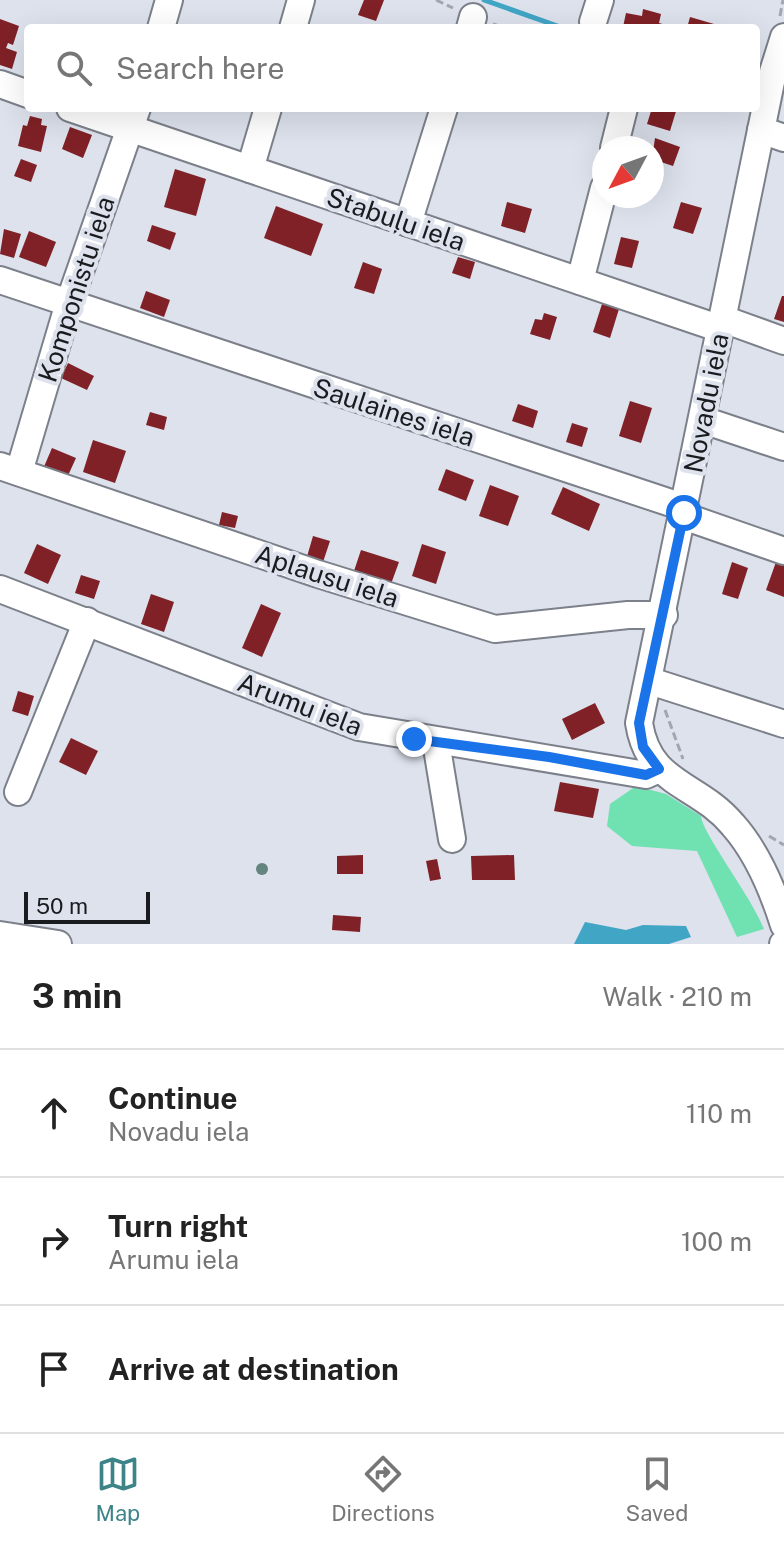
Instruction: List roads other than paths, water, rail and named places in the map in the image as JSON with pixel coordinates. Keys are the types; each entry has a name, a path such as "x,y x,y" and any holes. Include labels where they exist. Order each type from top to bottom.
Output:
{"street":[{"path":"162,24 169,0"},
{"path":"294,24 301,0"},
{"name":"Novadu iela","path":"784,37 772,134 722,324 664,615 655,682 639,723 643,747 659,769 718,809 732,823 765,878 784,925"},
{"path":"0,84 24,93"},
{"name":"Stabuļu iela","path":"96,112 134,118 250,169 580,281 784,341"},
{"path":"250,169 267,112"},
{"path":"408,223 443,112"},
{"path":"617,136 623,112"},
{"name":"Komponistu iela","path":"9,469 134,118"},
{"path":"580,281 599,208"},
{"name":"Saulaines iela","path":"0,280 674,504 692,519 784,551"},
{"path":"703,420 784,447"},
{"name":"Aplausu iela","path":"9,469 318,574 495,629 628,615 664,615"},
{"name":"Arumu iela","path":"0,589 313,713 375,732 549,757 646,775 659,769"},
{"path":"18,792 87,621"},
{"path":"655,682 784,724"},
{"path":"436,742 452,839"},
{"path":"0,935 58,944"}],"water":[{"path":"585,922 626,930 643,925 686,926 691,937 669,944 574,944"}],"waterway":[{"path":"484,0 552,24"}]}
